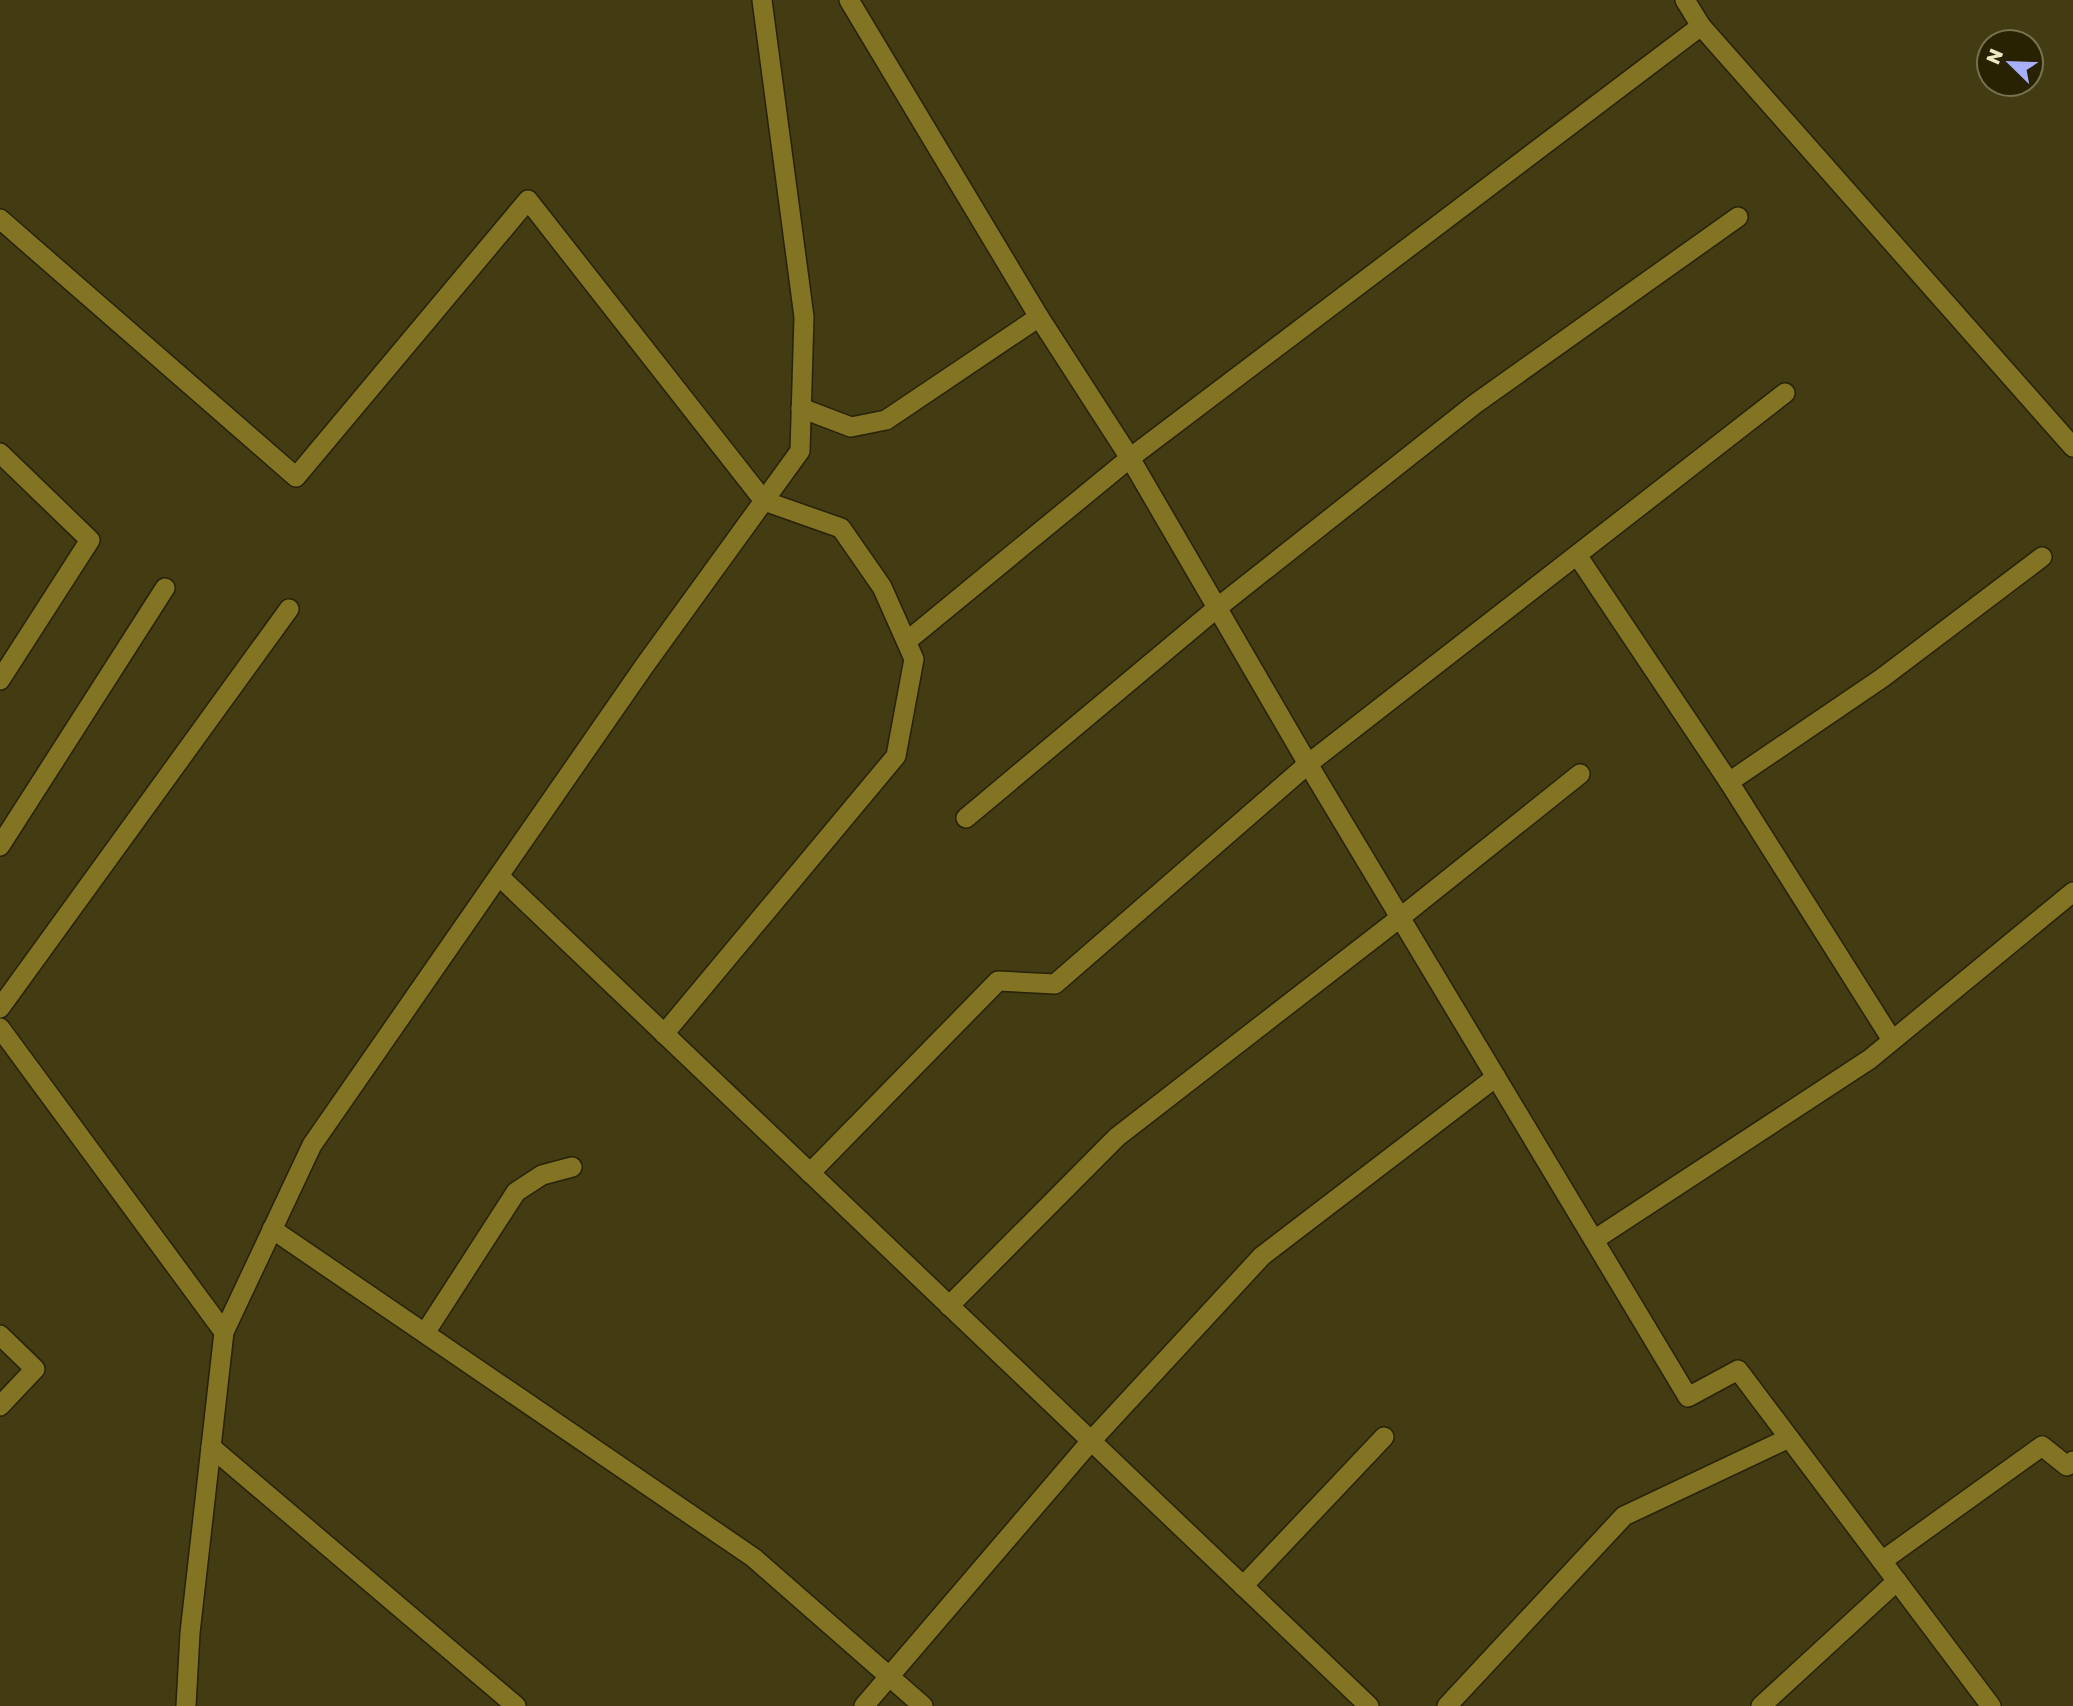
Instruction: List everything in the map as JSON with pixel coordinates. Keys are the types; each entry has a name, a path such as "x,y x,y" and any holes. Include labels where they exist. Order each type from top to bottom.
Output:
{"street":[{"path":"186,1706 190,1633 225,1332 312,1145 645,666 800,451 804,317 762,0"},
{"path":"849,0 1039,317 1130,458 1308,764 1688,1397 1738,1370 1991,1706"},
{"path":"1685,0 1701,26 2073,447"},
{"path":"907,641 1130,458 1701,26"},
{"path":"0,219 296,477 528,200 764,501 841,528 883,587 914,659 896,756 664,1034"},
{"path":"966,818 1217,608 1475,404 1738,217"},
{"path":"801,408 851,426 886,420 1039,317"},
{"path":"810,1173 998,981 1055,984 1308,764 1785,393"},
{"path":"0,453 90,540 0,680"},
{"path":"1577,555 1729,782 1892,1040"},
{"path":"1729,782 1882,678 2042,557"},
{"path":"0,846 165,588"},
{"path":"0,1008 289,609"},
{"path":"949,1306 1117,1137 1580,774"},
{"path":"499,876 1368,1706"},
{"path":"1594,1240 1870,1059 2073,892"},
{"path":"0,1028 225,1332"},
{"path":"864,1706 1091,1441 1262,1256 1496,1077"},
{"path":"425,1333 516,1192 542,1175 572,1167"},
{"path":"272,1229 754,1558 923,1706"},
{"path":"0,1335 35,1369 0,1406"},
{"path":"1243,1586 1384,1437"},
{"path":"1447,1706 1623,1516 1789,1438"},
{"path":"1882,1561 2042,1446 2067,1466 2073,1461"},
{"path":"211,1447 516,1706"},
{"path":"1761,1706 1897,1581"}]}
